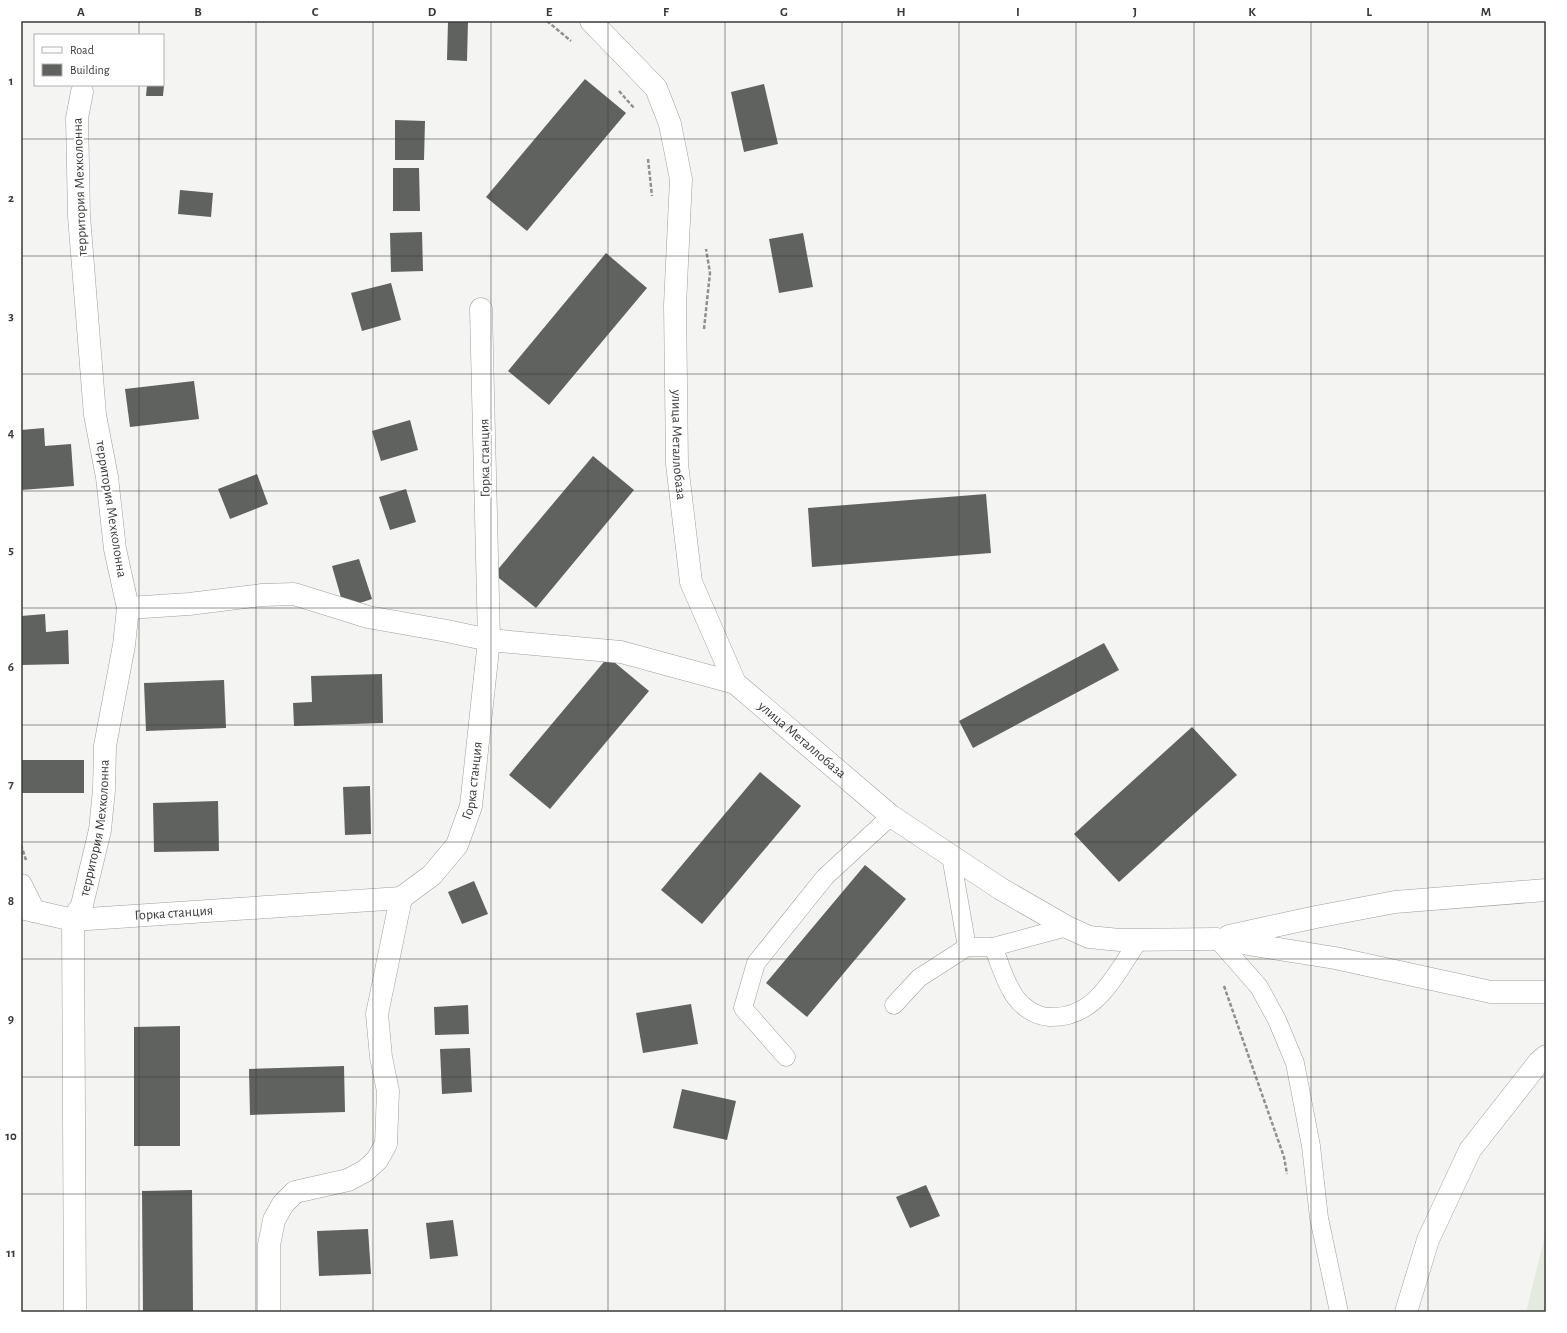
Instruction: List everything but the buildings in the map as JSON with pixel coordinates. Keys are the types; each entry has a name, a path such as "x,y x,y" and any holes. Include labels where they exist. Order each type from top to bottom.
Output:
{"street":[{"name":"улица Металлобаза","path":"591,21 656,88 670,124 681,179 675,305 677,464 691,582 735,683 891,816 1001,889 1067,927 1089,937 1120,940 1218,938"},
{"name":"территория Мехколонна","path":"73,920 82,905 100,830 104,790 105,746 124,645 128,608 115,549 107,477 95,415 79,216 77,118 82,92"},
{"name":"Горка станция","path":"27,909 73,920 401,898 432,875 457,845 471,806 489,640 481,309"},
{"path":"128,608 189,604 262,595 294,594 368,618 448,631 489,640 621,652 735,683"},
{"path":"21,885 27,909"},
{"path":"1218,938 1395,902 1546,890"},
{"path":"269,1312 269,1245 274,1220 283,1204 295,1192 348,1180 365,1171 378,1160 386,1144 388,1091 381,1057 377,1014 401,898"},
{"path":"73,920 74,1312"},
{"path":"1218,938 1335,958 1491,992 1546,992"},
{"path":"1406,1312 1428,1240 1470,1150 1539,1062 1546,1056"}],"lane":[{"path":"786,1057 743,1008 756,963 825,877 891,816"},
{"path":"951,856 967,946"},
{"path":"894,1005 920,978 967,946 993,947 1067,927"},
{"path":"1218,938 1259,987 1278,1020 1295,1063 1311,1146 1319,1218 1339,1312"},
{"path":"993,947 1011,990 1020,1002 1033,1013 1059,1017 1073,1014 1088,1007 1105,989 1139,940"}],"path":[{"path":"703,333 710,273 705,242"},
{"path":"21,845 27,865"},
{"path":"1222,980 1284,1157 1289,1180"}],"shaded area":[{"path":"1546,1231 1546,1312 1526,1312"}]}
